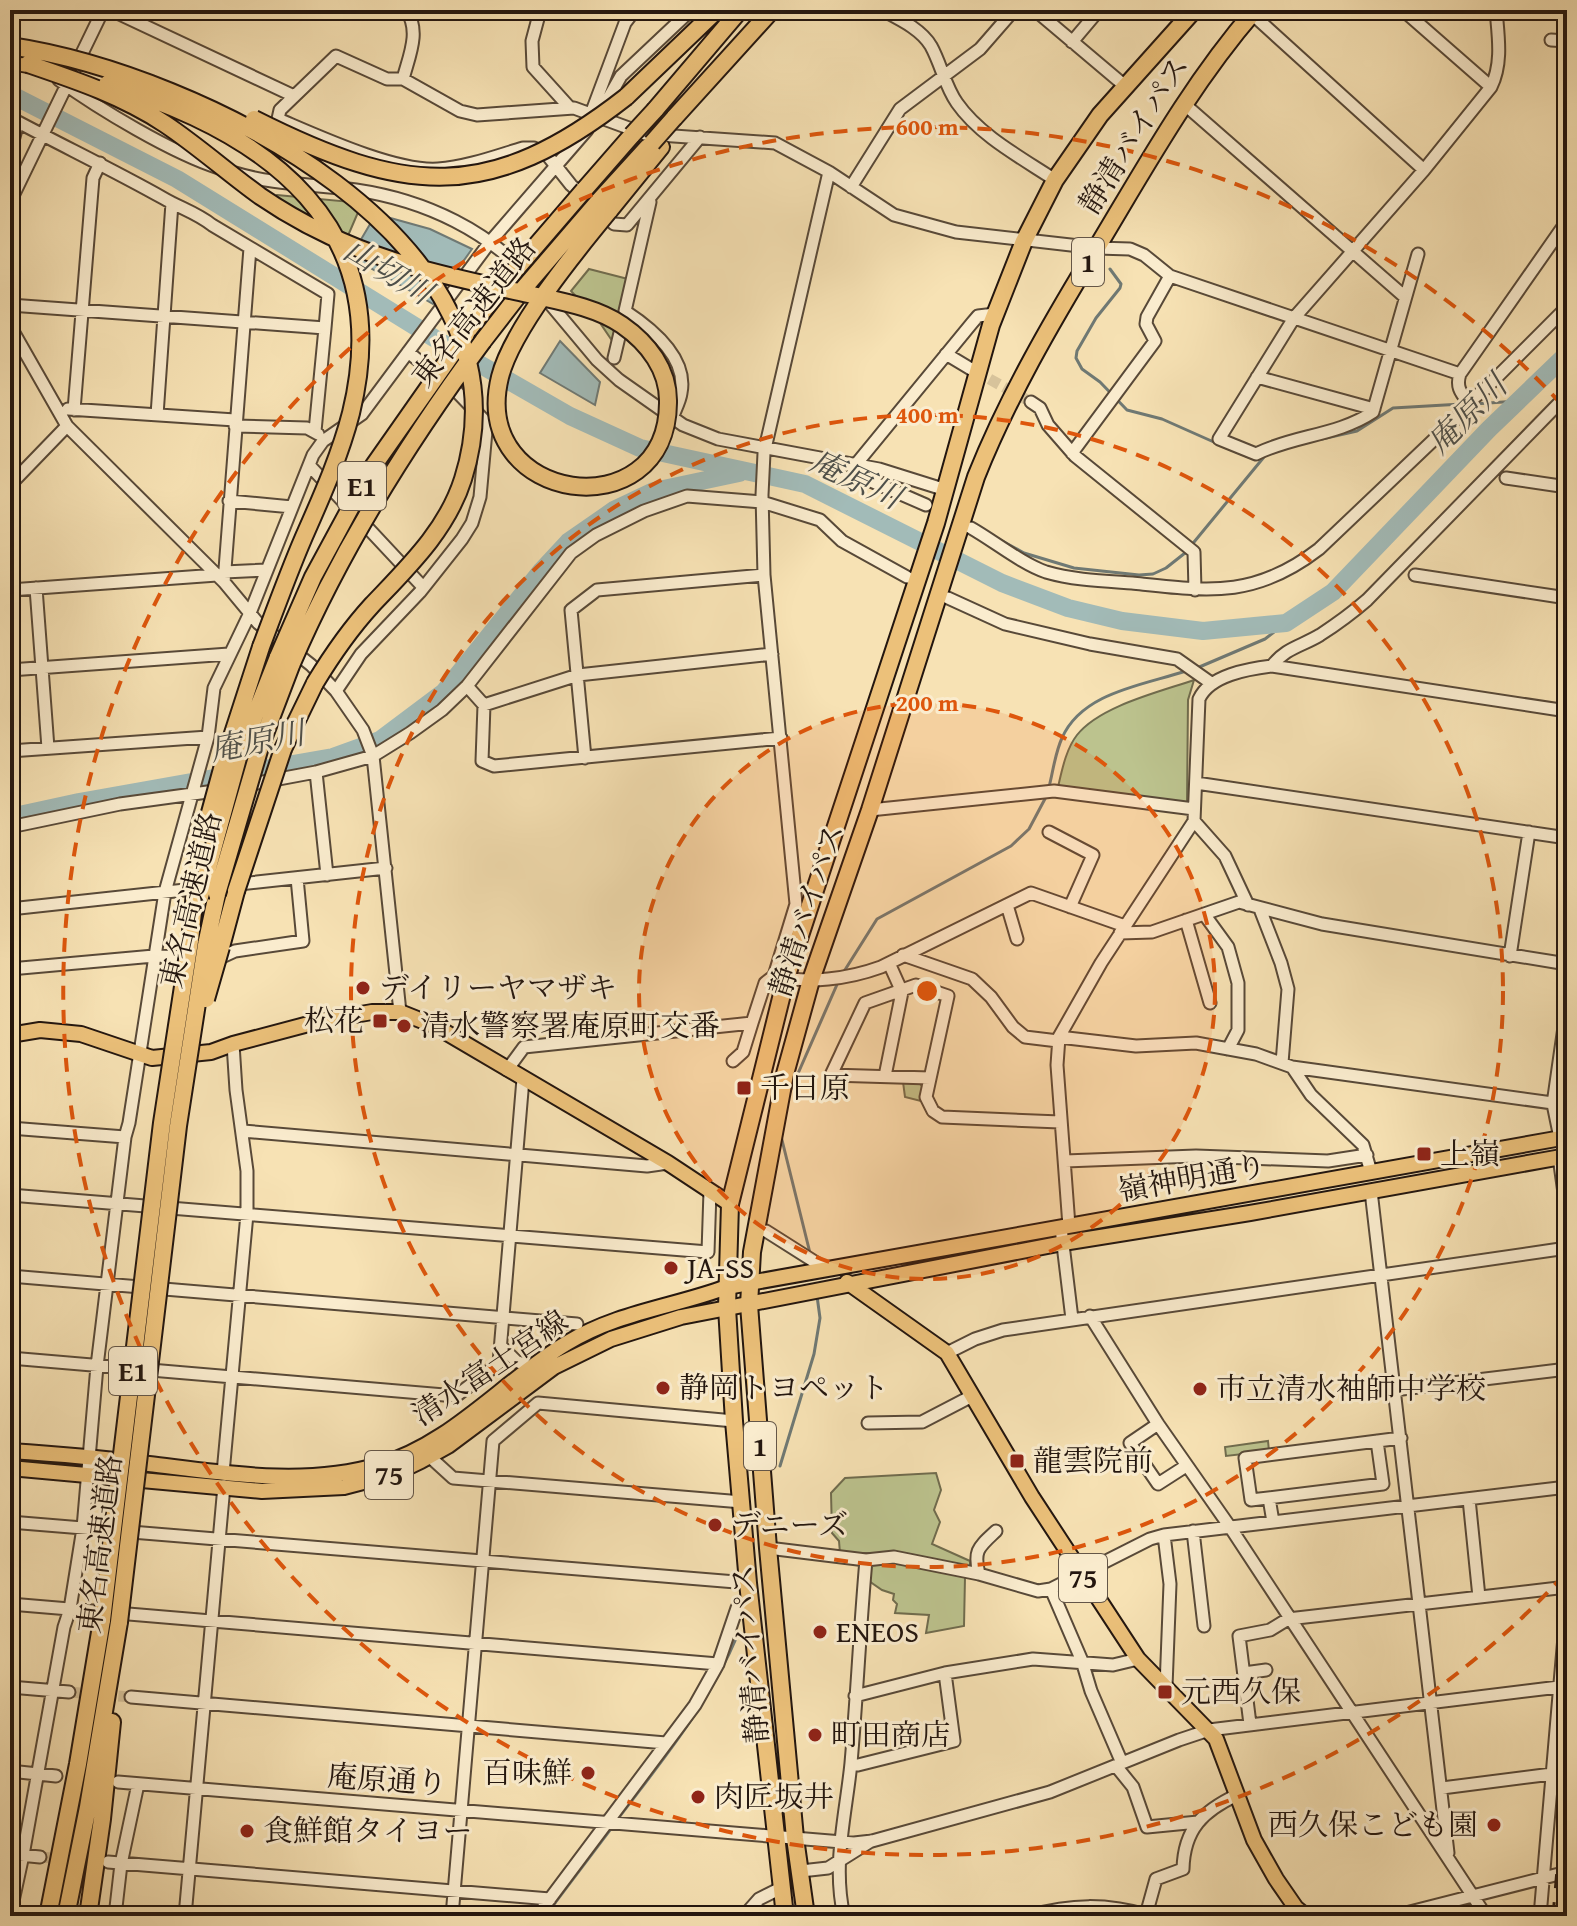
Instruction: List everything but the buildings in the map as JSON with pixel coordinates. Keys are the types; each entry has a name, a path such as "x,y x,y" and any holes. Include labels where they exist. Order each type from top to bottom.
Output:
{"highway":[{"path":"14,54 66,51 160,74 328,154 386,172 434,177 485,173 537,155 574,135 626,97 717,10"},
{"name":"東名高速道路","path":"204,895 260,747 313,577 365,481 405,418 510,276 740,10"},
{"name":"東名高速道路","path":"66,1916 88,1807 113,1626 205,945 204,895 232,758 372,506 414,437 483,341 524,288 604,206 772,10"},
{"name":"静清バイパス","path":"806,1916 795,1838 749,1305 756,1223 785,1074 811,980 870,810 942,578 964,531 976,477 1005,409 1183,103 1253,12"},
{"name":"静清バイパス","path":"785,1913 749,1590 734,1421 727,1308 730,1204 780,977 936,523 995,314 1024,241 1055,180 1083,137 1188,16"},
{"path":"14,54 143,111 269,201 326,234 393,261 469,281 528,294 544,298 559,301 603,315 621,325 649,349 658,362 668,398 664,430 658,446 647,460 620,480 586,488 565,487 533,472 512,449 502,430 498,411 500,377 529,317 538,306 545,296 594,230 604,206"},
{"path":"14,54 150,99 212,125 247,145 282,170 313,202 345,259 356,294 360,322 359,368 350,415 261,647 232,758"},
{"path":"14,54 62,55 130,75 211,107 286,150 353,199 417,261 453,316 467,355 473,386 471,447 463,480 431,540 352,629 315,683 283,749 236,891 205,945"},
{"name":"東名高速道路","path":"48,1916 78,1764 113,1626 162,1123 205,945"},
{"path":"88,1916 110,1752 113,1626"},
{"path":"801,1875 814,1916"}],"main road":[{"path":"10,1035 40,1030 81,1034 152,1058 211,1052 320,1021 372,1012 400,1012 435,1026 668,1163 730,1204"},
{"name":"嶺神明通り","path":"849,1283 1064,1233 1371,1172 1563,1138"},
{"name":"嶺神明通り","path":"826,1269 1371,1191 1563,1157"},
{"name":"清水富士宮線","path":"10,1468 89,1476 224,1479 314,1476 352,1471 395,1460 431,1442 569,1341 631,1313 727,1287 826,1269"},
{"name":"75","path":"826,1269 947,1353 1081,1575 1138,1659 1216,1739 1265,1860 1296,1913"},
{"name":"清水富士宮線","path":"10,1451 91,1457 284,1491 344,1487 394,1474 430,1457 526,1386 566,1361 642,1327 849,1283"}],"street":[{"path":"10,202 13,185 44,131 103,10"},
{"path":"111,10 294,96"},
{"path":"403,79 414,39 413,19 406,10"},
{"path":"595,115 600,84 625,23 635,10"},
{"path":"319,436 362,414 490,242 556,167 625,71 691,10"},
{"path":"882,10 906,22 930,44 949,91 971,119 1012,152 1055,180"},
{"path":"851,187 900,109 980,49 1014,10"},
{"path":"1035,10 1125,86"},
{"path":"1072,42 1099,10"},
{"path":"1169,10 1188,16"},
{"path":"1403,10 1491,87"},
{"path":"1418,254 1374,409 1353,425 1271,447 1256,454 1219,439 1294,318 1424,170 1491,87 1496,77 1499,51 1496,10"},
{"path":"540,11 532,41 533,67 570,108"},
{"path":"1253,12 1424,170"},
{"path":"1551,40 1567,41"},
{"path":"14,54 201,162 244,176 356,189 413,203 455,221 490,242 524,271 597,360 619,380 693,430 764,450 879,469 946,490"},
{"path":"700,137 627,225 614,224 571,185 548,156 534,148 435,169 398,163 331,142 278,119 280,110 336,56 387,79 403,79 460,111 477,115 570,108 645,134 700,137 775,143 829,172 894,215 956,232 1130,249 1144,255 1170,276 1460,374"},
{"path":"612,60 625,71"},
{"path":"1183,103 1405,297"},
{"path":"10,152 18,122 44,131 172,203 196,212 328,294 319,436 250,613 214,688 208,737 165,892 125,1137 97,1366 83,1528 10,1915"},
{"path":"74,410 93,178 100,163"},
{"path":"780,977 796,904 764,575 764,450 829,172"},
{"path":"614,358 650,199"},
{"path":"157,415 172,203"},
{"path":"1468,402 1457,382 1460,374 1567,221"},
{"path":"222,576 250,248"},
{"path":"1072,453 1155,341 1146,324 1147,317 1170,276"},
{"path":"10,305 325,328"},
{"path":"964,531 1044,571 1072,578 1195,590 1218,590 1261,582 1301,563 1404,470 1464,411 1468,402 1483,391 1567,307"},
{"path":"625,311 659,336 680,373 682,392 672,418"},
{"path":"926,505 857,475 855,464 978,316 995,314"},
{"path":"10,326 67,426 222,576 258,623 311,665 336,691 363,730 372,753 400,1012"},
{"path":"10,355 22,348"},
{"path":"336,691 361,654 462,539 472,523 480,497 486,431 483,419 410,348"},
{"path":"946,354 971,369"},
{"path":"1257,377 1374,409"},
{"path":"1272,666 1286,650 1316,637 1348,617 1367,600 1567,395"},
{"path":"1031,402 1040,408 1048,425 1072,453 1194,552 1195,590"},
{"path":"55,408 307,428 319,436"},
{"path":"10,485 67,426"},
{"path":"309,465 423,587"},
{"path":"1506,478 1567,487"},
{"path":"10,827 120,804 316,772 372,753 442,710 467,686 552,573 571,553 596,535 644,511 687,496 762,499 820,520 842,541 907,577"},
{"path":"229,501 292,507"},
{"path":"10,590 222,576 267,570"},
{"path":"585,758 571,610 597,590 764,575"},
{"path":"1415,575 1567,598"},
{"path":"36,588 48,748"},
{"path":"948,598 1005,624 1090,644 1177,659 1211,683"},
{"path":"10,670 229,654"},
{"path":"484,705 578,675 772,654"},
{"path":"1072,1319 1064,1233 1065,1161 1060,1122 1058,1039 1194,815 1199,699 1211,683 1253,668 1272,666 1567,711"},
{"path":"467,686 484,705 482,761 494,766 781,738"},
{"path":"10,751 208,737"},
{"path":"316,772 327,875"},
{"path":"1196,783 1567,838"},
{"path":"870,810 1054,791 1194,815 1225,856 1277,949 1288,989 1287,1065 1311,1095 1363,1145 1371,1172"},
{"path":"1049,832 1093,855 1070,907"},
{"path":"1510,956 1529,832"},
{"path":"10,909 386,868"},
{"path":"10,969 154,956 222,957 235,951 303,941 297,878"},
{"path":"733,1061 743,1052 765,983 780,977 811,980 861,974 1031,893 1122,930 1152,932 1239,902 1322,924 1567,964"},
{"path":"1007,905 1017,939"},
{"path":"1204,914 1228,947 1238,983 1238,1030 1228,1049"},
{"path":"1186,920 1210,1003"},
{"path":"903,955 972,979 1025,1037 1136,1046 1196,1043 1256,1054 1287,1065 1567,1105"},
{"path":"885,1076 902,992 889,963"},
{"path":"930,1078 831,1075 865,1003 916,985 948,996 926,1097 933,1111 942,1117 1060,1122"},
{"path":"1563,1138 1553,1104 1567,1006"},
{"path":"507,1070 524,1047 752,1023"},
{"path":"185,1916 247,1214 247,1171 233,1044"},
{"path":"10,1358 456,1396 499,1363 523,1079"},
{"path":"10,1128 125,1137"},
{"path":"243,1131 647,1166 668,1163"},
{"path":"1065,1161 1196,1156 1328,1161 1367,1155"},
{"path":"1563,1157 1567,1215"},
{"path":"10,1195 708,1252 710,1191"},
{"path":"1371,1191 1449,1857"},
{"path":"766,1231 826,1269"},
{"path":"947,1353 1003,1330 1567,1248"},
{"path":"10,1276 577,1324"},
{"path":"1090,1316 1158,1424 1230,1527 1486,1916"},
{"path":"501,1346 516,1361 530,1367"},
{"path":"1394,1390 1567,1369"},
{"path":"868,1423 922,1422 972,1396"},
{"path":"452,1916 493,1441 538,1403 734,1421"},
{"path":"1158,1424 1130,1443 1158,1484 1186,1466"},
{"path":"1377,1441 1383,1484 1251,1500 1245,1458 1377,1441 1401,1438"},
{"path":"430,1457 453,1478 742,1502"},
{"path":"768,1548 866,1560 894,1557 979,1574 1038,1591 1051,1589 1150,1539 1164,1535 1567,1487"},
{"path":"1269,1498 1273,1522"},
{"path":"1469,1499 1479,1597"},
{"path":"10,1522 484,1563 749,1590 737,1608 718,1664 695,1705 613,1823 537,1916"},
{"path":"979,1574 975,1560 978,1548 996,1531"},
{"path":"1193,1531 1204,1626"},
{"path":"1164,1535 1170,1584 1166,1687"},
{"path":"844,1916 838,1891 840,1842 851,1764 866,1560"},
{"path":"1250,1724 1239,1636 1270,1630 1288,1619 1567,1587"},
{"path":"1051,1589 1082,1661 1119,1764 1133,1787 1147,1827 1198,1822"},
{"path":"1540,1916 1567,1602"},
{"path":"10,1604 718,1664"},
{"path":"855,1696 945,1673 1033,1659 1113,1665 1138,1659"},
{"path":"1244,1673 1266,1670"},
{"path":"851,1764 858,1765 954,1741 945,1673"},
{"path":"10,1687 69,1692"},
{"path":"801,1875 839,1863 872,1841 1050,1792 1209,1730 1559,1687"},
{"path":"131,1697 666,1743"},
{"path":"10,1771 56,1776"},
{"path":"1442,1788 1552,1774"},
{"name":"庵原通り","path":"118,1782 840,1842 872,1841"},
{"path":"115,1916 121,1864 138,1784"},
{"path":"1028,1916 1064,1907 1090,1905 1148,1915 1156,1879 1183,1869 1184,1850 1198,1822 1211,1808 1237,1795"},
{"path":"10,1854 40,1857"},
{"path":"108,1862 550,1899"},
{"path":"1394,1916 1567,1872"},
{"path":"744,1916 759,1899 783,1887"}],"green space":[{"path":"277,195 362,203 344,245 273,207"},
{"path":"589,269 628,279 613,342 598,320 571,291"},
{"path":"1194,680 1188,700 1187,803 1058,787 1070,747 1087,725 1131,701"},
{"path":"917,1081 923,1087 921,1101 905,1097 903,1082"},
{"path":"1268,1441 1269,1451 1226,1456 1225,1447"},
{"path":"936,1473 941,1490 934,1510 940,1522 932,1544 970,1561 970,1569 898,1553 840,1553 839,1541 832,1533 831,1493 845,1478"},
{"path":"891,1561 965,1577 964,1626 926,1633 929,1615 895,1613 897,1604 893,1600 894,1594 869,1581 871,1563"}],"water":[{"name":"山切川","path":"376,214 430,229 472,249 433,304 355,259 353,253"},
{"path":"560,341 600,382 595,405 540,373"}],"waterway":[{"name":"庵原川","path":"10,94 177,179 434,338 570,416 640,448 805,484 1002,583 1068,608 1122,621 1203,631 1286,623 1333,592 1489,429 1567,354"},
{"path":"1110,269 1121,284 1120,288 1096,318 1077,351 1076,358 1082,369 1100,382 1127,410 1162,419 1216,443"},
{"path":"1474,404 1518,401"},
{"path":"1322,439 1357,431 1393,408 1462,404"},
{"path":"1227,448 1249,457"},
{"path":"1261,457 1283,449"},
{"path":"995,537 1024,553 1074,568 1153,574 1185,553 1264,457"},
{"name":"庵原川","path":"10,817 333,757 380,740 444,692 568,542 614,510 654,491 739,473"},
{"path":"1197,668 1265,639 1286,623"},
{"path":"1049,787 1062,738 1071,722 1084,710 1116,692 1186,671"},
{"path":"843,973 877,919 1011,846 1029,829 1047,795"},
{"path":"789,1094 839,980"},
{"path":"781,1136 811,1257"},
{"path":"780,1466 814,1354 820,1318 817,1296"},
{"path":"617,1820 699,1708 738,1634"},
{"path":"545,1916 613,1826"}],"tunnel":[{"path":"975,371 1031,402"},
{"path":"69,1692 131,1697"},
{"path":"1552,1774 1567,1772"},
{"path":"40,1857 103,1862"}],"railway":[{"path":"1553,1916 1567,1755"}],"place":[{"name":"デイリーヤマザキ","path":"363,988"},
{"name":"松花","path":"380,1021"},
{"name":"清水警察署庵原町交番","path":"404,1026"},
{"name":"千日原","path":"744,1088"},
{"name":"上嶺","path":"1424,1154"},
{"name":"JA-SS","path":"671,1268"},
{"name":"静岡トヨペット","path":"663,1388"},
{"name":"市立清水袖師中学校","path":"1200,1389"},
{"name":"龍雲院前","path":"1017,1461"},
{"name":"デニーズ","path":"715,1525"},
{"name":"ENEOS","path":"820,1632"},
{"name":"元西久保","path":"1165,1692"},
{"name":"町田商店","path":"815,1735"},
{"name":"百味鮮","path":"588,1773"},
{"name":"肉匠坂井","path":"698,1797"},
{"name":"西久保こども園","path":"1494,1825"},
{"name":"食鮮館タイヨー","path":"247,1831"}]}
